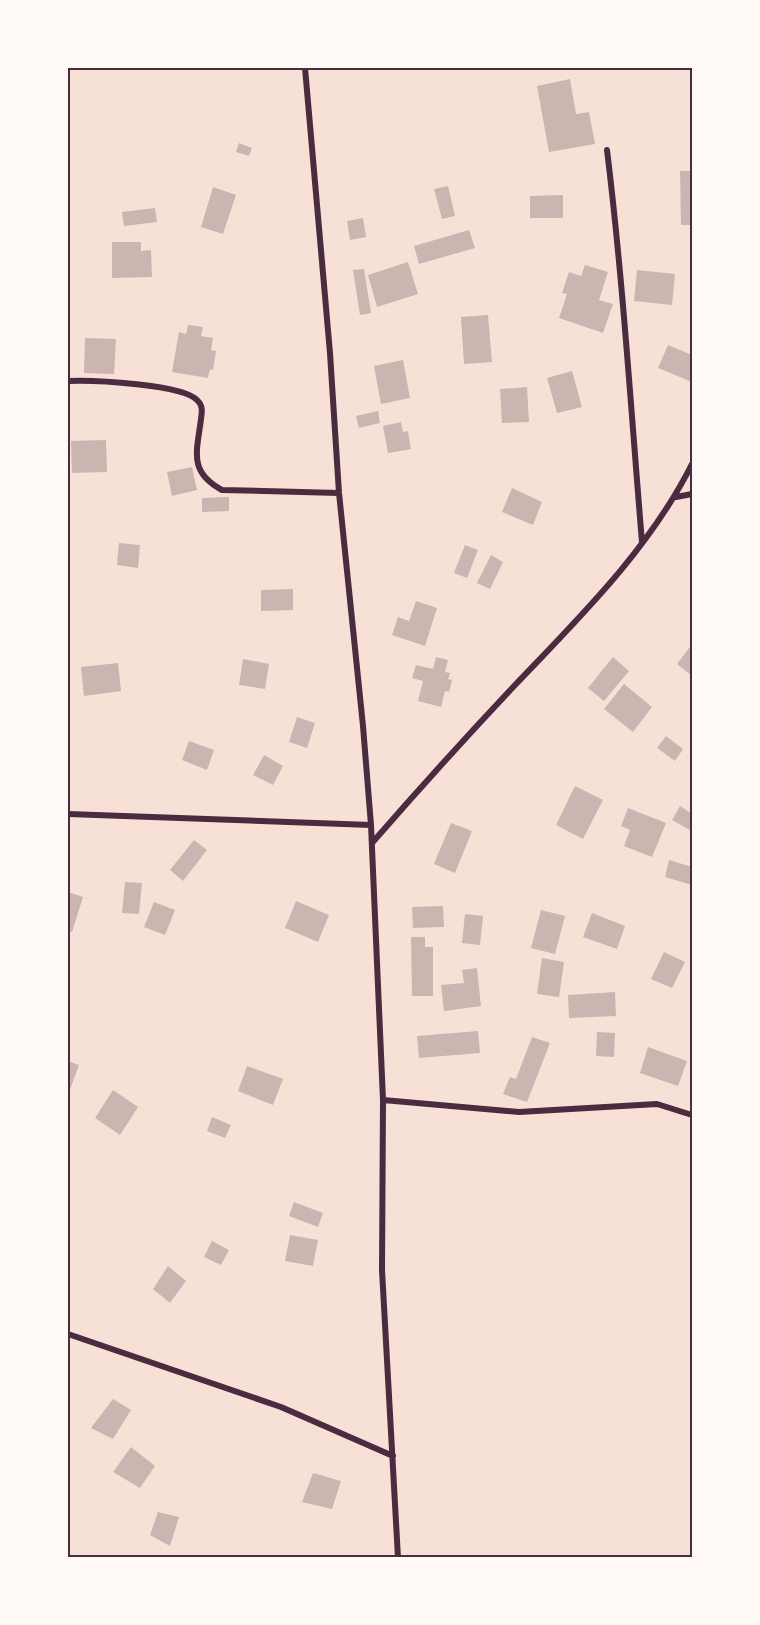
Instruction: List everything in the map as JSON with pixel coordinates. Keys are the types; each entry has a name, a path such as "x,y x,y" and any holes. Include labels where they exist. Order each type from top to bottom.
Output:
{"street":[{"path":"305,68 330,353 339,493 371,825 383,1100 382,1270 398,1557"},
{"path":"607,150 620,258 623,325 642,542"},
{"path":"68,381 164,388 190,395 198,400 202,409 197,451 199,470 208,483 222,490 339,493"},
{"path":"371,843 450,753 602,594 676,497 693,464"},
{"path":"676,497 693,494"},
{"path":"68,814 371,825"},
{"path":"383,1100 519,1112 657,1104 693,1114"},
{"path":"68,1334 280,1407 393,1456"}],"building":[{"path":"570,79 576,114 589,112 595,144 549,152 537,86"},
{"path":"239,143 252,148 249,156 236,152"},
{"path":"680,171 692,171 692,225 681,225"},
{"path":"448,186 455,216 442,219 434,189"},
{"path":"213,187 236,195 223,234 201,227"},
{"path":"563,195 563,218 530,218 530,196"},
{"path":"155,208 157,222 124,226 122,212"},
{"path":"363,218 366,237 350,240 347,221"},
{"path":"469,230 475,248 419,264 414,246"},
{"path":"112,242 141,242 141,251 151,250 152,277 112,278"},
{"path":"408,262 418,294 377,307 368,275"},
{"path":"585,265 608,272 599,300 613,304 603,333 559,318 567,294 562,293 569,272 581,276"},
{"path":"364,269 371,313 360,315 353,270"},
{"path":"637,270 675,274 672,305 634,301"},
{"path":"488,315 492,362 464,364 461,317"},
{"path":"188,325 203,327 201,336 213,338 211,350 216,351 213,370 210,369 208,378 172,372 179,332 186,334"},
{"path":"85,338 116,339 114,374 84,373"},
{"path":"668,345 692,355 692,382 658,368"},
{"path":"403,360 410,398 381,404 374,366"},
{"path":"572,371 582,407 557,413 547,378"},
{"path":"527,387 529,422 502,423 500,389"},
{"path":"378,411 380,423 359,428 356,416"},
{"path":"401,422 403,432 408,431 411,449 388,453 383,426"},
{"path":"106,440 107,472 72,473 71,441"},
{"path":"192,467 197,490 172,496 167,472"},
{"path":"512,488 542,502 533,525 502,512"},
{"path":"229,497 229,511 202,512 202,498"},
{"path":"119,543 140,545 138,568 117,565"},
{"path":"465,545 478,550 467,578 454,573"},
{"path":"491,555 503,562 490,589 477,583"},
{"path":"293,589 293,610 261,611 261,590"},
{"path":"416,601 437,608 425,646 392,635 398,617 409,621"},
{"path":"692,644 692,676 677,664"},
{"path":"436,657 448,660 445,672 450,673 448,679 452,680 449,692 445,691 441,707 418,701 423,681 412,678 416,665 433,669"},
{"path":"613,657 629,671 604,701 588,688"},
{"path":"243,659 269,664 265,689 239,685"},
{"path":"118,663 121,691 84,696 81,667"},
{"path":"624,684 652,707 633,732 604,709"},
{"path":"297,717 315,723 307,748 289,742"},
{"path":"666,736 683,749 675,761 657,748"},
{"path":"189,741 214,750 207,770 182,760"},
{"path":"264,755 283,766 273,785 253,775"},
{"path":"575,786 603,800 583,839 556,825"},
{"path":"680,806 692,814 690,830 672,820"},
{"path":"628,808 666,823 652,857 624,846 630,830 621,826"},
{"path":"451,823 472,831 455,873 434,864"},
{"path":"194,840 207,850 183,881 170,870"},
{"path":"669,860 692,867 692,885 665,877"},
{"path":"125,882 142,883 139,914 122,913"},
{"path":"68,892 83,897 72,932 68,931"},
{"path":"296,901 329,915 318,942 285,928"},
{"path":"154,902 175,910 165,935 144,927"},
{"path":"443,906 444,927 413,928 412,907"},
{"path":"541,910 565,916 555,954 531,948"},
{"path":"592,913 625,926 617,949 583,937"},
{"path":"465,914 483,916 480,945 462,943"},
{"path":"411,937 425,937 425,947 433,947 433,996 412,996"},
{"path":"664,952 685,962 672,988 651,979"},
{"path":"542,958 564,962 559,997 537,994"},
{"path":"477,968 481,1006 444,1011 441,985 464,983 462,970"},
{"path":"615,992 616,1016 569,1018 568,995"},
{"path":"478,1031 480,1053 419,1058 417,1036"},
{"path":"597,1032 615,1033 614,1057 596,1056"},
{"path":"532,1037 550,1043 527,1102 503,1094 510,1077 516,1079"},
{"path":"648,1047 687,1061 678,1086 640,1073"},
{"path":"68,1061 79,1065 68,1095"},
{"path":"247,1066 283,1079 273,1105 238,1091"},
{"path":"113,1090 138,1107 120,1135 95,1118"},
{"path":"212,1117 231,1125 225,1138 207,1131"},
{"path":"294,1202 323,1213 318,1227 289,1216"},
{"path":"290,1235 318,1240 313,1266 285,1261"},
{"path":"212,1241 229,1250 221,1265 204,1257"},
{"path":"168,1266 186,1281 170,1303 153,1289"},
{"path":"113,1399 131,1410 113,1439 91,1428"},
{"path":"131,1447 155,1466 140,1488 113,1472"},
{"path":"313,1473 341,1481 332,1509 302,1502"},
{"path":"158,1512 179,1517 170,1546 150,1535"}]}
